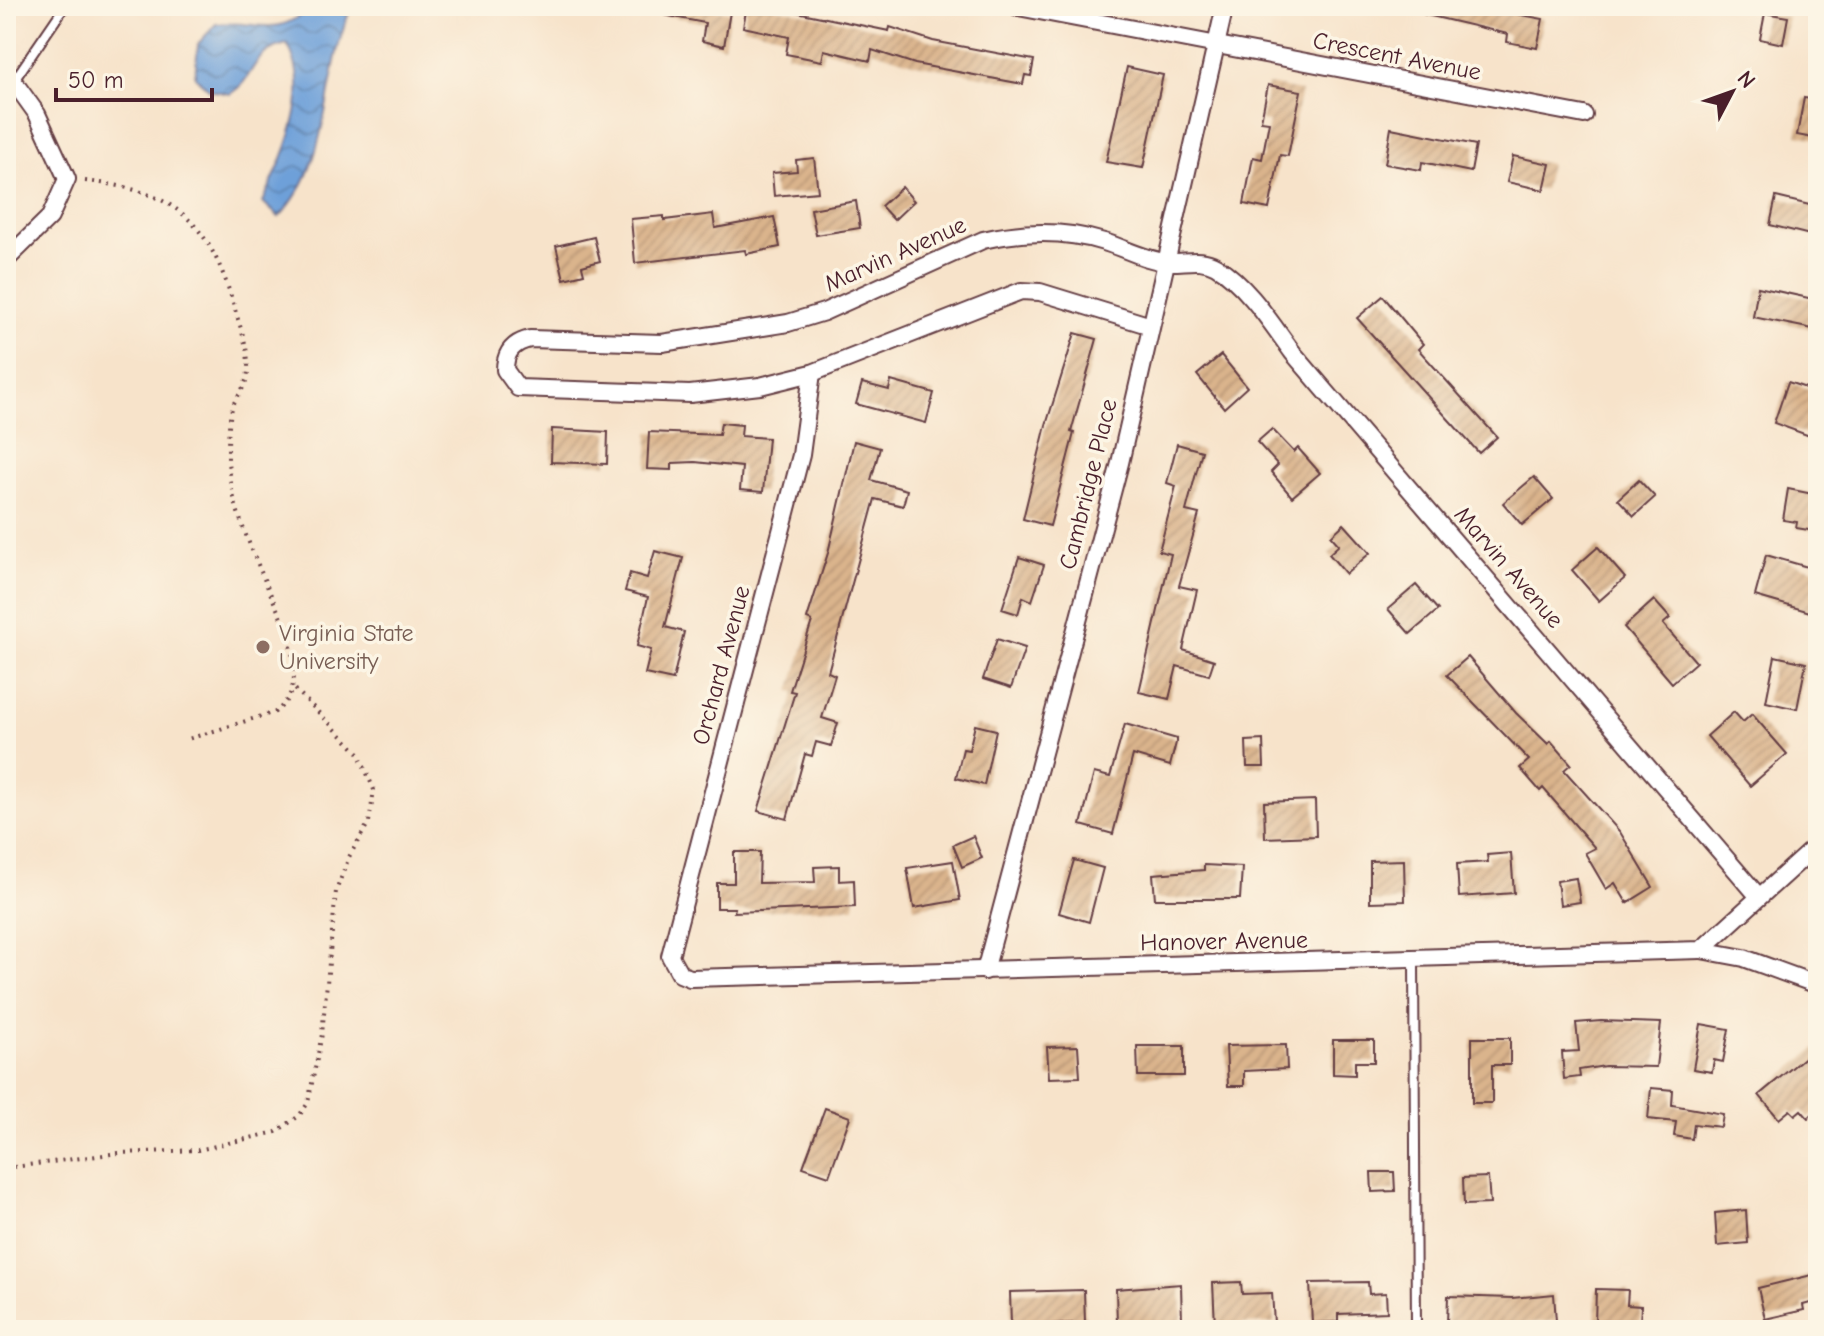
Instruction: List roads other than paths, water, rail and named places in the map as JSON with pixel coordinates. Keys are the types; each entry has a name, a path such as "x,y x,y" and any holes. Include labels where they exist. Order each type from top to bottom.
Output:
{"street":[{"name":"Crescent Avenue","path":"1013,6 1584,115"},
{"name":"Cambridge Place","path":"985,971 1120,463 1225,6"},
{"path":"6,260 50,217 67,179 50,137 11,75"},
{"name":"Marvin Avenue","path":"1151,326 1040,292 1021,291 812,373 760,386 710,393 518,388 510,380 505,361 509,350 519,341 530,339 662,343 788,323 824,312 983,240 1003,235 1065,234 1101,241 1166,262 1199,260 1213,264 1230,277 1759,897"},
{"name":"Orchard Avenue","path":"673,966 670,956 801,455 812,373"},
{"path":"1701,950 1818,844"},
{"path":"1701,950 1744,958 1818,985"},
{"name":"Hanover Avenue","path":"673,966 690,978 1701,950"}],"lane":[{"path":"11,75 65,6"},
{"path":"1414,960 1416,1330"}],"water":[{"path":"313,6 352,6 342,33 318,143 309,170 297,194 279,217 263,202 287,145 297,103 295,63 287,44 259,59 245,80 230,94 210,90 195,77 198,44 216,24 276,26 299,17"}],"place":[{"name":"Virginia State University","path":"263,647"}]}
